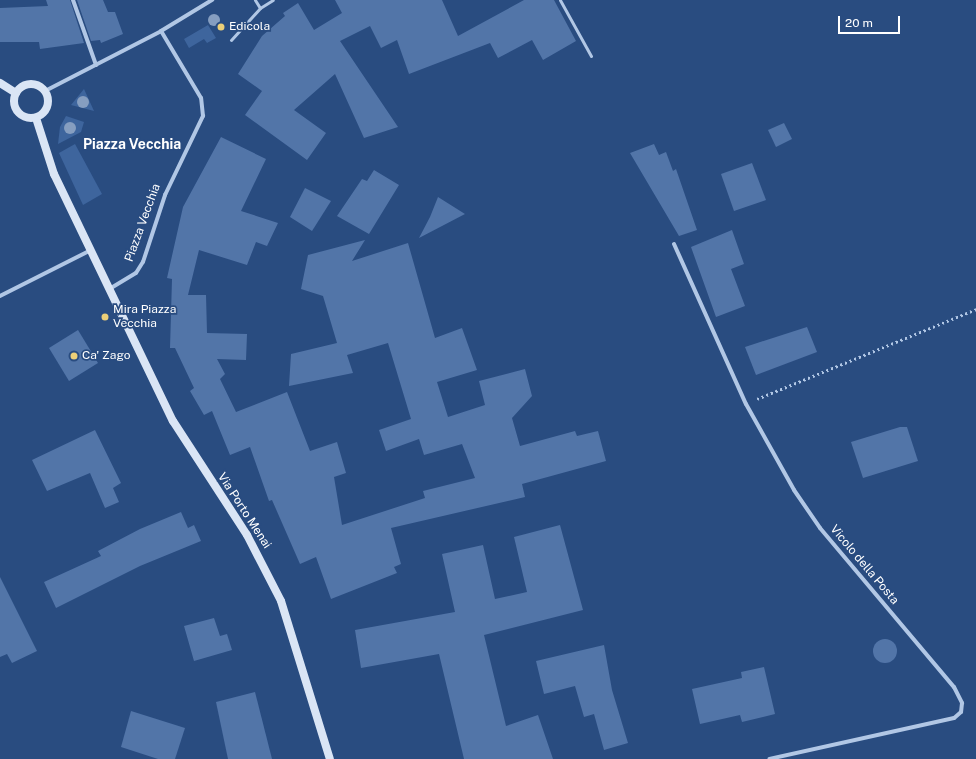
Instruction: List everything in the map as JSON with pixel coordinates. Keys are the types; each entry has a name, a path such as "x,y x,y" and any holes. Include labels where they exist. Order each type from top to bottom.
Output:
{"street":[{"path":"73,0 96,65"},
{"path":"45,91 162,30 212,0"},
{"name":"Piazza Vecchia","path":"111,288 136,273 144,262 165,196 203,116 201,98 162,30"},
{"path":"0,83 16,93"},
{"path":"30,84 45,91 47,108 36,118 27,118 17,111 14,102 16,93 30,84"},
{"path":"36,118 48,161 111,288"},
{"name":"Vicolo della Posta","path":"674,244 746,404 794,490 820,528 954,687 962,703 961,712 954,718 769,759"},
{"path":"0,296 92,250"},
{"name":"Via Porto Menai","path":"111,288 173,421 266,568 297,647 330,759"}],"lane":[{"path":"255,0 260,8"},
{"path":"230,40 260,8 273,0"},
{"path":"560,0 591,56"}],"path":[{"path":"746,404 976,309"}],"shaded area":[{"path":"208,25 216,38 207,43 204,39 189,48 184,39"},
{"path":"84,89 94,111 71,105"},
{"path":"66,116 84,122 81,132 58,144 60,127"},
{"path":"75,144 102,194 83,205 59,153"}],"building":[{"path":"46,0 70,0 84,43 40,49 39,42 0,42 0,8 48,6"},
{"path":"77,0 103,0 108,12 115,12 123,34 101,43 100,40 91,41"},
{"path":"335,0 442,0 458,36 524,0 554,0 576,41 543,60 532,40 498,58 490,43 409,74 397,40 381,48 370,26 340,41 398,127 364,138 335,74 294,110 326,133 307,160 245,115 262,91 238,74 262,36 285,16 283,13 298,3 314,30 342,13"},
{"path":"784,123 792,139 776,147 768,130"},
{"path":"221,137 266,159 241,211 278,223 267,246 256,242 247,265 199,250 188,295 206,295 207,333 247,334 246,360 217,359 225,374 220,379 236,412 287,392 310,451 337,442 346,473 334,477 342,525 425,498 423,491 475,478 462,444 424,455 419,439 386,451 379,430 411,419 388,343 347,355 353,373 289,386 291,354 337,343 323,296 301,289 308,255 365,240 352,261 408,243 435,338 462,328 477,370 437,382 448,417 485,405 479,381 525,369 532,396 512,418 520,446 575,431 577,436 598,431 606,461 522,484 525,497 391,528 401,564 394,567 397,573 331,599 316,557 300,564 272,500 269,501 250,447 230,455 212,411 204,415 190,391 194,388 175,348 170,348 172,279 167,278 183,207"},
{"path":"654,144 659,155 666,152 673,171 676,169 697,230 679,236 630,153"},
{"path":"752,163 766,200 734,211 721,174"},
{"path":"374,170 399,185 369,234 337,216 362,179 367,181"},
{"path":"305,188 331,201 312,231 290,217"},
{"path":"438,197 465,214 419,238 430,217"},
{"path":"732,230 744,264 731,269 745,306 716,317 691,247"},
{"path":"807,327 817,352 756,375 745,347"},
{"name":"Ca' Zago","path":"78,330 98,363 69,381 49,348"},
{"path":"900,427 907,427 918,461 863,478 851,442"},
{"path":"95,430 121,483 113,488 119,502 105,508 90,473 47,491 32,460"},
{"path":"181,512 188,528 194,525 201,541 140,566 56,608 44,582 101,556 98,551 140,529"},
{"path":"560,525 583,610 484,635 506,726 538,715 553,759 464,759 439,654 361,668 355,630 455,612 442,554 483,545 495,599 527,592 514,537"},
{"path":"0,577 37,651 12,663 7,654 0,657"},
{"path":"214,618 220,636 227,634 232,650 194,661 184,626"},
{"path":"885,639 894,642 897,651 894,660 885,663 876,660 873,651 876,642"},
{"path":"604,645 612,690 628,743 604,750 594,714 584,717 575,686 544,694 536,661"},
{"path":"764,667 775,714 742,722 740,715 700,724 692,689 742,678 741,672"},
{"path":"255,692 272,759 228,759 216,702"},
{"path":"131,711 185,728 175,759 158,759 121,747"}],"place":[{"name":"Edicola","path":"221,27"},
{"name":"Mira Piazza Vecchia","path":"105,317"},
{"name":"Ca' Zago","path":"74,356"}],"district":[{"name":"Piazza Vecchia","path":"132,144"}]}
